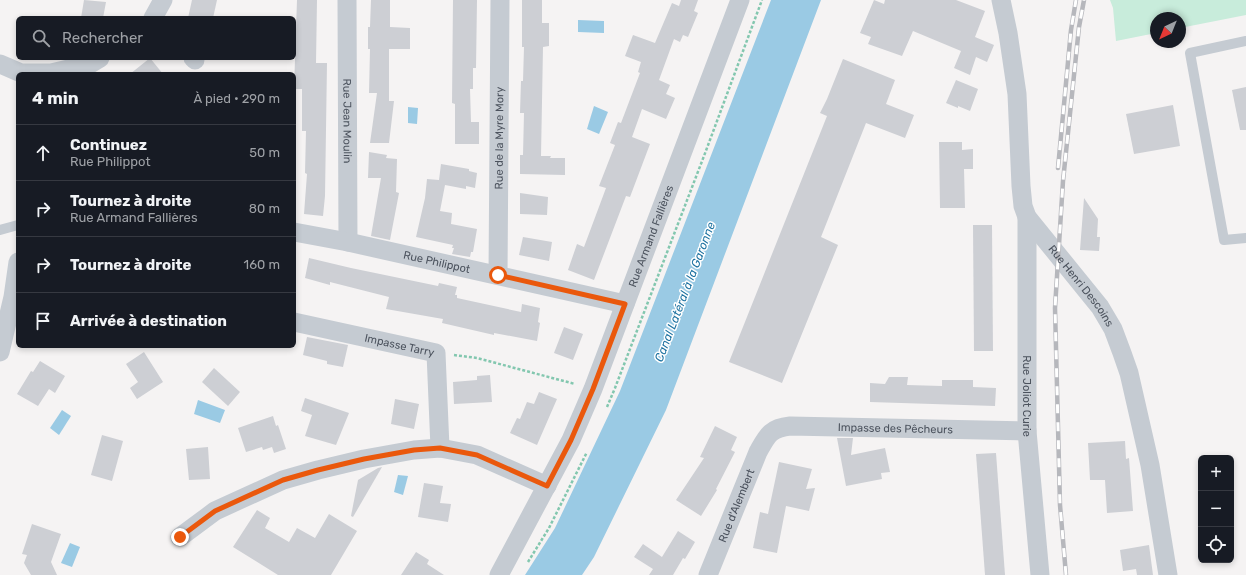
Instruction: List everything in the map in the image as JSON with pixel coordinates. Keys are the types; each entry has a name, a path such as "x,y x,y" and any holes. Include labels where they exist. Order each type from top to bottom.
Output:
{"street":[{"path":"154,16 163,0"},
{"name":"Rue Jean Moulin","path":"347,0 348,242"},
{"name":"Rue de la Myre Mory","path":"498,275 500,0"},
{"name":"Rue Armand Fallières","path":"499,575 571,440 593,389 740,0"},
{"name":"Rue Henri Descoins","path":"1001,0 1008,33 1017,94 1023,206 1027,217 1088,291 1100,307 1113,329 1129,373 1150,465 1168,575"},
{"path":"55,72 90,64 97,60"},
{"path":"0,64 17,72"},
{"name":"Rue Joliot Curie","path":"1027,217 1027,431 1040,575"},
{"name":"Rue Philippot","path":"296,232 348,242 625,304"},
{"path":"0,352 13,297 16,276"},
{"name":"Impasse Tarry","path":"296,322 436,353 440,448"},
{"name":"Impasse des Pêcheurs","path":"766,437 777,428 790,426 1027,431"},
{"name":"Rue d'Alembert","path":"708,575 758,452 766,437"},
{"path":"180,537 215,511 283,480 364,459 414,450 440,448 477,455 547,486"}],"lane":[{"path":"1246,41 1190,53 1224,240 1246,238"},
{"path":"0,230 16,226"}],"path":[{"path":"436,353 477,358 593,389"}],"green space":[{"path":"1110,0 1246,0 1246,15 1186,27 1186,12 1150,12 1150,34 1116,41 1113,8"}],"water":[{"name":"Canal Latéral à la Garonne","path":"771,0 821,0 666,410 594,557 582,575 525,575 555,528 620,391"},
{"path":"578,20 604,21 604,33 578,32"},
{"path":"594,106 608,112 599,134 587,129"},
{"path":"408,107 418,108 417,124 408,123"},
{"path":"198,400 225,410 220,423 194,414"},
{"path":"62,410 71,416 59,435 50,428"},
{"path":"398,475 408,476 403,495 394,492"},
{"path":"70,543 80,547 72,567 61,563"}],"building":[{"path":"84,0 106,2 103,16 81,16"},
{"path":"192,0 217,0 213,16 188,16"},
{"path":"297,0 317,0 316,63 327,63 325,196 323,216 304,214 307,174 305,173 306,131 302,131 302,89 296,89 296,72 295,72"},
{"path":"371,0 390,0 390,27 410,28 410,49 389,49 389,101 394,101 389,143 370,143 377,93 369,93 370,49 368,49 368,27 370,27"},
{"path":"453,0 477,0 476,68 473,68 473,89 470,89 471,122 479,122 479,144 455,144 455,104 452,103"},
{"path":"522,0 542,0 542,23 549,23 549,46 543,47 541,156 551,156 550,158 565,158 565,175 520,174 520,155 523,155 524,113 520,113 524,47 522,47"},
{"path":"681,0 698,0 694,11 698,13 688,37 683,35 680,42 674,39 659,80 670,85 666,94 675,98 666,119 642,109 632,137 650,144 630,197 626,196 594,280 568,270 577,244 584,247 606,188 599,186 615,145 610,143 618,122 621,123 640,73 638,72 641,62 625,56 633,35 655,43 672,3 679,6"},
{"path":"874,0 884,4 885,0 956,0 985,11 975,37 994,45 987,62 976,57 970,75 954,68 961,51 913,31 902,56 868,44 871,37 860,33"},
{"path":"843,59 895,80 886,104 914,115 905,138 866,123 821,237 838,245 782,383 729,362 827,116 820,113"},
{"path":"148,60 152,60 161,72 132,72"},
{"path":"956,80 978,89 970,111 946,103"},
{"path":"1246,87 1246,130 1240,130 1232,90"},
{"path":"1173,105 1180,146 1134,154 1126,114"},
{"path":"939,142 962,142 962,150 973,149 973,169 964,169 965,208 940,208"},
{"path":"369,152 387,155 386,158 397,159 396,192 399,193 390,240 371,236 381,178 368,178"},
{"path":"441,164 469,169 469,171 477,173 475,188 466,186 466,189 445,185 440,211 452,213 451,224 477,229 473,252 471,252 470,257 452,254 454,248 452,248 453,245 416,237 425,198 427,179 439,180"},
{"path":"520,193 548,197 547,215 520,214"},
{"path":"1084,198 1098,219 1097,237 1100,237 1099,251 1080,250"},
{"path":"973,225 992,225 993,351 974,351"},
{"path":"523,237 552,242 549,261 519,255"},
{"path":"309,258 438,286 439,283 457,287 455,295 457,295 457,298 521,312 522,304 540,308 538,322 540,323 537,341 494,333 494,335 442,323 443,319 386,309 389,297 330,282 330,285 305,278"},
{"path":"564,327 583,334 573,360 554,353"},
{"path":"307,337 348,345 343,367 327,364 327,361 303,355"},
{"path":"144,352 163,382 137,399 130,388 138,382 126,364"},
{"path":"40,361 65,376 55,393 49,389 38,406 17,394 31,371 33,372"},
{"path":"214,368 240,392 228,406 202,382"},
{"path":"490,375 492,402 454,404 453,382 477,380 477,376"},
{"path":"889,377 908,377 907,385 942,386 942,380 973,380 973,387 996,388 995,406 870,402 870,383 885,384"},
{"path":"539,392 557,399 537,445 510,433 517,418 520,419 527,402 534,404"},
{"path":"305,398 349,413 336,445 305,436 312,415 301,411"},
{"path":"395,399 419,404 414,429 391,424"},
{"path":"273,416 276,426 278,425 286,449 274,453 272,447 263,450 262,447 246,452 238,428"},
{"path":"715,426 737,437 731,450 735,452 716,489 717,490 701,516 676,500 704,458 700,457"},
{"path":"102,435 123,441 112,481 91,475"},
{"path":"837,438 853,438 851,455 885,448 890,472 881,473 882,479 846,486"},
{"path":"1125,441 1126,459 1129,458 1133,511 1107,513 1105,480 1090,480 1088,443"},
{"path":"208,447 210,479 189,480 186,449"},
{"path":"996,453 1005,575 985,575 976,454"},
{"path":"779,462 812,469 806,489 815,488 809,511 786,506 777,553 753,548 760,512 768,514"},
{"path":"382,467 353,517 351,516 358,480"},
{"path":"424,483 443,486 440,503 451,504 448,522 418,517"},
{"path":"257,510 270,518 265,528 289,542 297,528 315,538 329,514 357,531 331,575 278,575 233,547"},
{"path":"32,524 61,534 51,562 57,575 31,575 24,563 27,555 22,554"},
{"path":"678,531 695,542 685,559 683,558 673,575 649,575 653,569 634,557 643,544 662,557"},
{"path":"1149,545 1153,575 1137,575 1136,569 1123,571 1120,550"},
{"path":"416,552 429,560 427,564 444,575 401,575"}],"railway":[{"path":"1058,168 1071,30 1076,0"},
{"path":"1066,575 1060,505 1055,308 1063,181 1079,27 1084,0"}],"route":[{"path":"180,537 215,511 283,480 364,459 414,450 440,448 477,455 547,486 571,440 593,389 625,304 498,275"}]}
